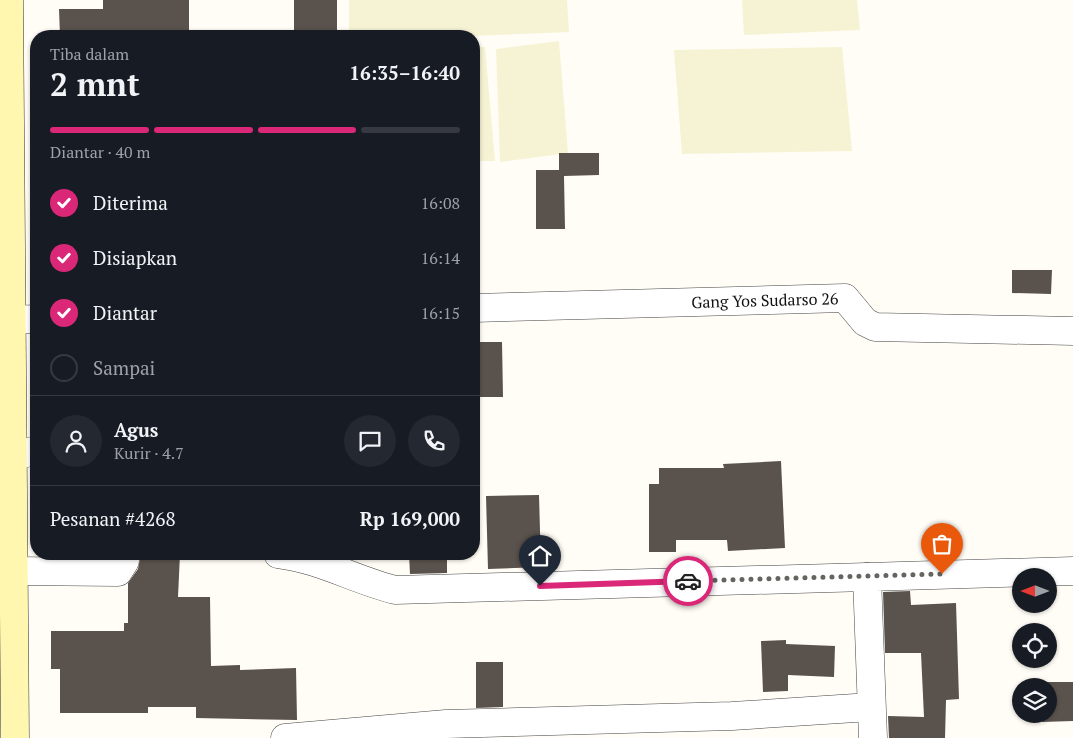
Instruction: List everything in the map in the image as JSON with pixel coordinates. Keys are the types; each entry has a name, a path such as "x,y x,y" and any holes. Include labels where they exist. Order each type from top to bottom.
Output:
{"street":[{"path":"9,0 5,208 15,310 16,455 9,559 15,738"},
{"name":"Gang Yos Sudarso 26","path":"480,308 846,298 865,322 875,327 1073,331"},
{"path":"9,559 118,572 124,560"},
{"path":"311,560 395,590 1073,571"},
{"path":"867,576 872,738"},
{"path":"285,738 446,724 732,716 871,707"}],"shaded area":[{"path":"349,0 567,0 569,32 480,36 480,30 349,30"},
{"path":"742,0 857,0 860,30 744,35"},
{"path":"559,41 568,153 500,162 496,49"},
{"path":"480,47 485,47 495,161 480,161"},
{"path":"842,47 852,151 682,154 674,50"}],"building":[{"path":"103,0 189,0 189,30 60,30 59,9 103,9"},
{"path":"294,0 337,0 337,30 294,30"},
{"path":"559,153 599,153 599,175 564,176 565,229 536,229 536,170 559,170"},
{"path":"1012,270 1052,270 1051,294 1012,293"},
{"path":"480,342 502,342 503,397 480,397"},
{"path":"781,461 785,548 728,551 727,540 676,540 676,552 649,552 649,484 659,484 659,468 724,468 723,464"},
{"path":"539,495 541,567 488,569 486,496"},
{"path":"140,560 180,560 178,597 210,597 211,666 240,665 240,670 296,668 297,720 196,718 196,707 148,707 148,713 60,713 60,669 51,669 51,631 124,631 124,623 128,623 128,583 138,569"},
{"path":"409,560 447,560 447,573 410,574"},
{"path":"910,591 911,605 956,603 959,699 946,700 945,738 889,738 888,716 924,717 921,653 885,653 883,592"},
{"path":"786,640 786,644 835,646 834,677 788,675 788,691 763,692 761,641"},
{"path":"476,662 503,662 503,707 476,708"},
{"path":"1057,682 1073,682 1073,721 1057,722"}],"way so far":[{"path":"688,581 942,574"}],"route":[{"path":"540,586 688,581"}]}
